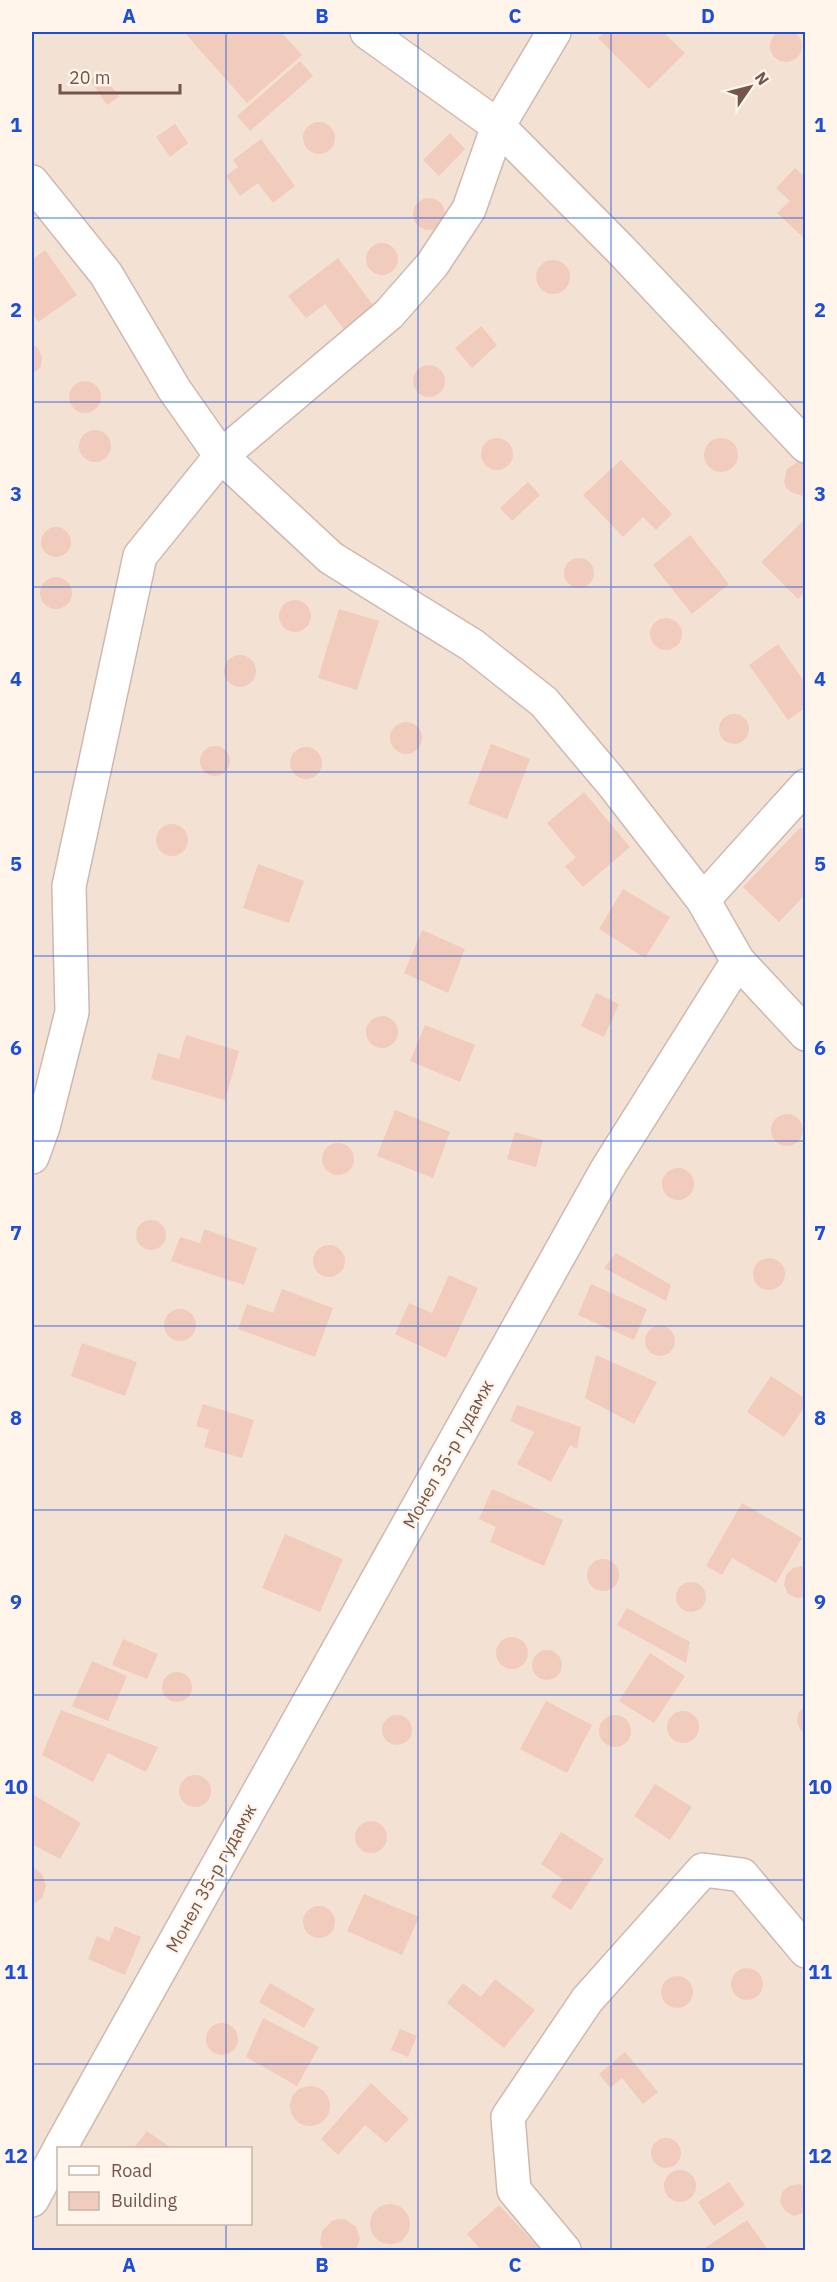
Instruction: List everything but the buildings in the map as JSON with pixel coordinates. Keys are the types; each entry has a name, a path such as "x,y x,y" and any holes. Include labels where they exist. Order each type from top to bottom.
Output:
{"street":[{"path":"367,32 498,126 620,249 806,446"},
{"path":"32,1157 44,1127 72,1012 69,886 140,556 221,456 389,314 432,265 469,208 498,126 554,32"},
{"path":"32,182 106,274 174,389 221,456 331,558 472,645 544,702 613,784 703,900 738,962 806,1034"},
{"path":"703,900 806,786"},
{"name":"Монел 35-р гудамж","path":"61,2147 606,1171 738,962"},
{"path":"564,2250 514,2190 508,2117 587,2000 703,1870 742,1875 806,1951"},
{"name":"Монел 35-р гудамж","path":"32,2200 57,2154"}],"shaded area":[{"path":"32,32 805,32 805,2250 32,2250"}]}
